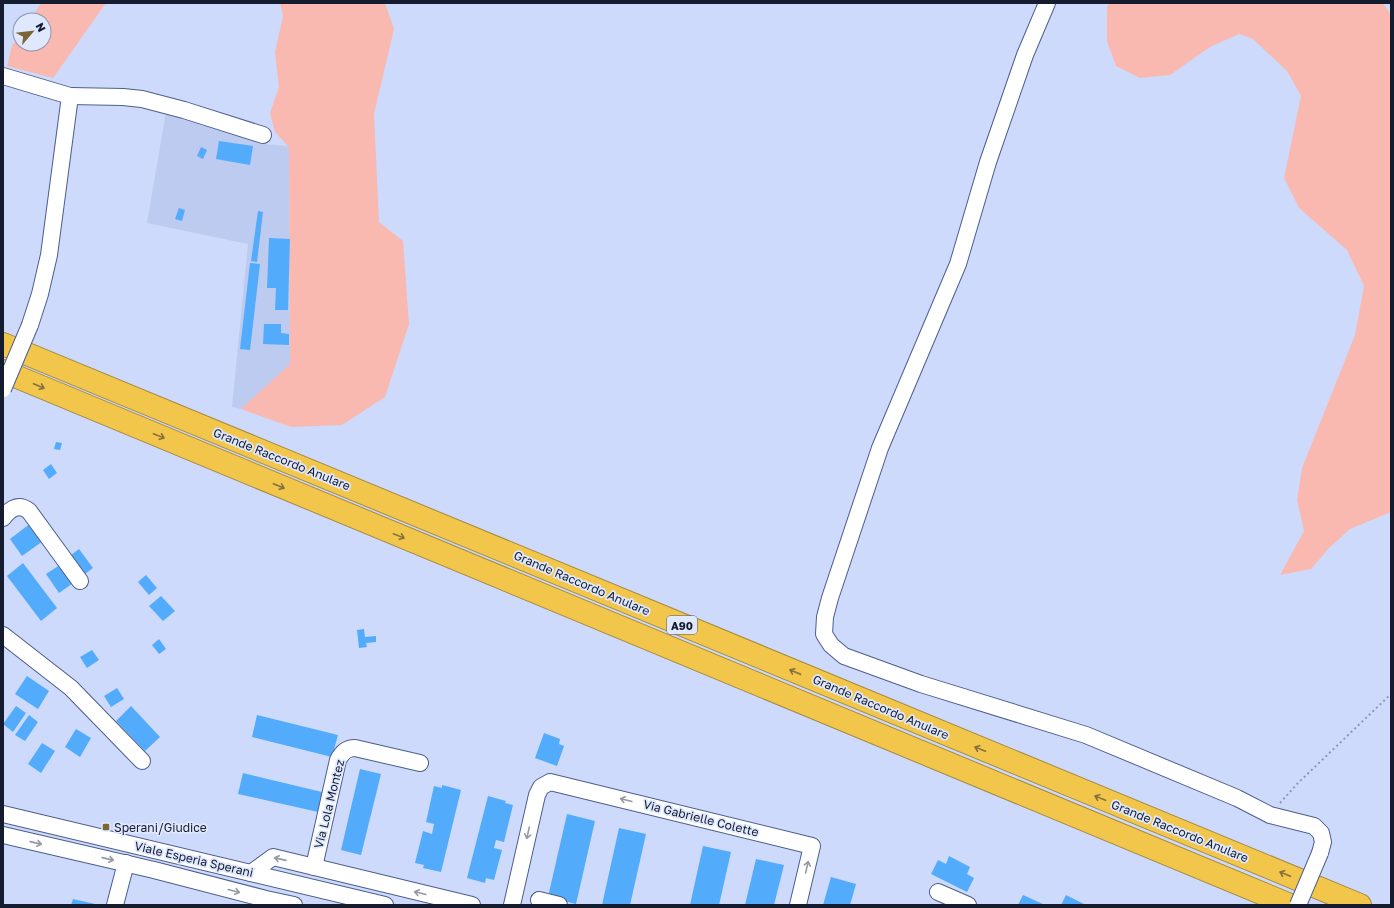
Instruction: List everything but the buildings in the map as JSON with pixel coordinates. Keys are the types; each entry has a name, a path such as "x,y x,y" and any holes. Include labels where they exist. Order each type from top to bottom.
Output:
{"highway":[{"name":"Grande Raccordo Anulare","path":"3,344 1360,905"},
{"name":"A90","path":"3,371 1290,905"}],"street":[{"path":"1047,3 1025,55 990,155 958,264 880,448 830,598 825,617 824,634 831,645 844,656 858,662 921,684 1086,735 1237,798 1270,815 1314,826 1321,833 1323,842 1320,853 1298,905"},
{"path":"3,76 70,96 123,97 142,99 184,110 264,135"},
{"path":"3,389 30,325 40,294 49,255 70,96"},
{"path":"3,518 7,513 15,508 21,507 28,511 80,581"},
{"path":"3,635 71,688 142,761"},
{"name":"Via Lola Montez","path":"314,867 338,760 343,752 349,748 355,748 420,763"},
{"name":"Via Gabrielle Colette","path":"512,905 537,795 539,790 545,784 554,782 812,846 798,905"},
{"name":"Viale Esperia Sperani","path":"3,814 384,905"},
{"path":"56,826 70,850"},
{"name":"Viale Esperia Sperani","path":"3,835 126,863 294,905"},
{"path":"154,870 180,856"},
{"path":"266,899 251,873 273,857 451,903 472,905"},
{"path":"115,905 126,863"},
{"path":"938,892 968,905"},
{"path":"539,900 559,905"}],"path":[{"path":"1276,803 1280,803 1297,784 1391,694"}],"shaded area":[{"path":"41,3 106,3 53,78 7,66 12,46 12,52 52,52 52,12 35,12"},
{"path":"280,3 385,3 394,29 374,114 379,222 403,241 409,324 385,397 342,425 291,427 241,409 290,364 289,147 275,132 270,113 279,87 275,52 283,16"},
{"path":"1109,3 1383,3 1391,15 1391,512 1350,529 1329,548 1311,569 1280,575 1304,531 1297,500 1302,468 1355,335 1364,286 1347,250 1299,208 1284,178 1301,96 1287,71 1253,39 1239,34 1210,47 1170,75 1140,78 1116,66 1107,41 1107,7"},
{"path":"166,112 263,144 289,146 290,364 241,409 232,407 248,244 147,223"}],"place":[{"name":"Sperani/Giudice","path":"106,827"}]}
